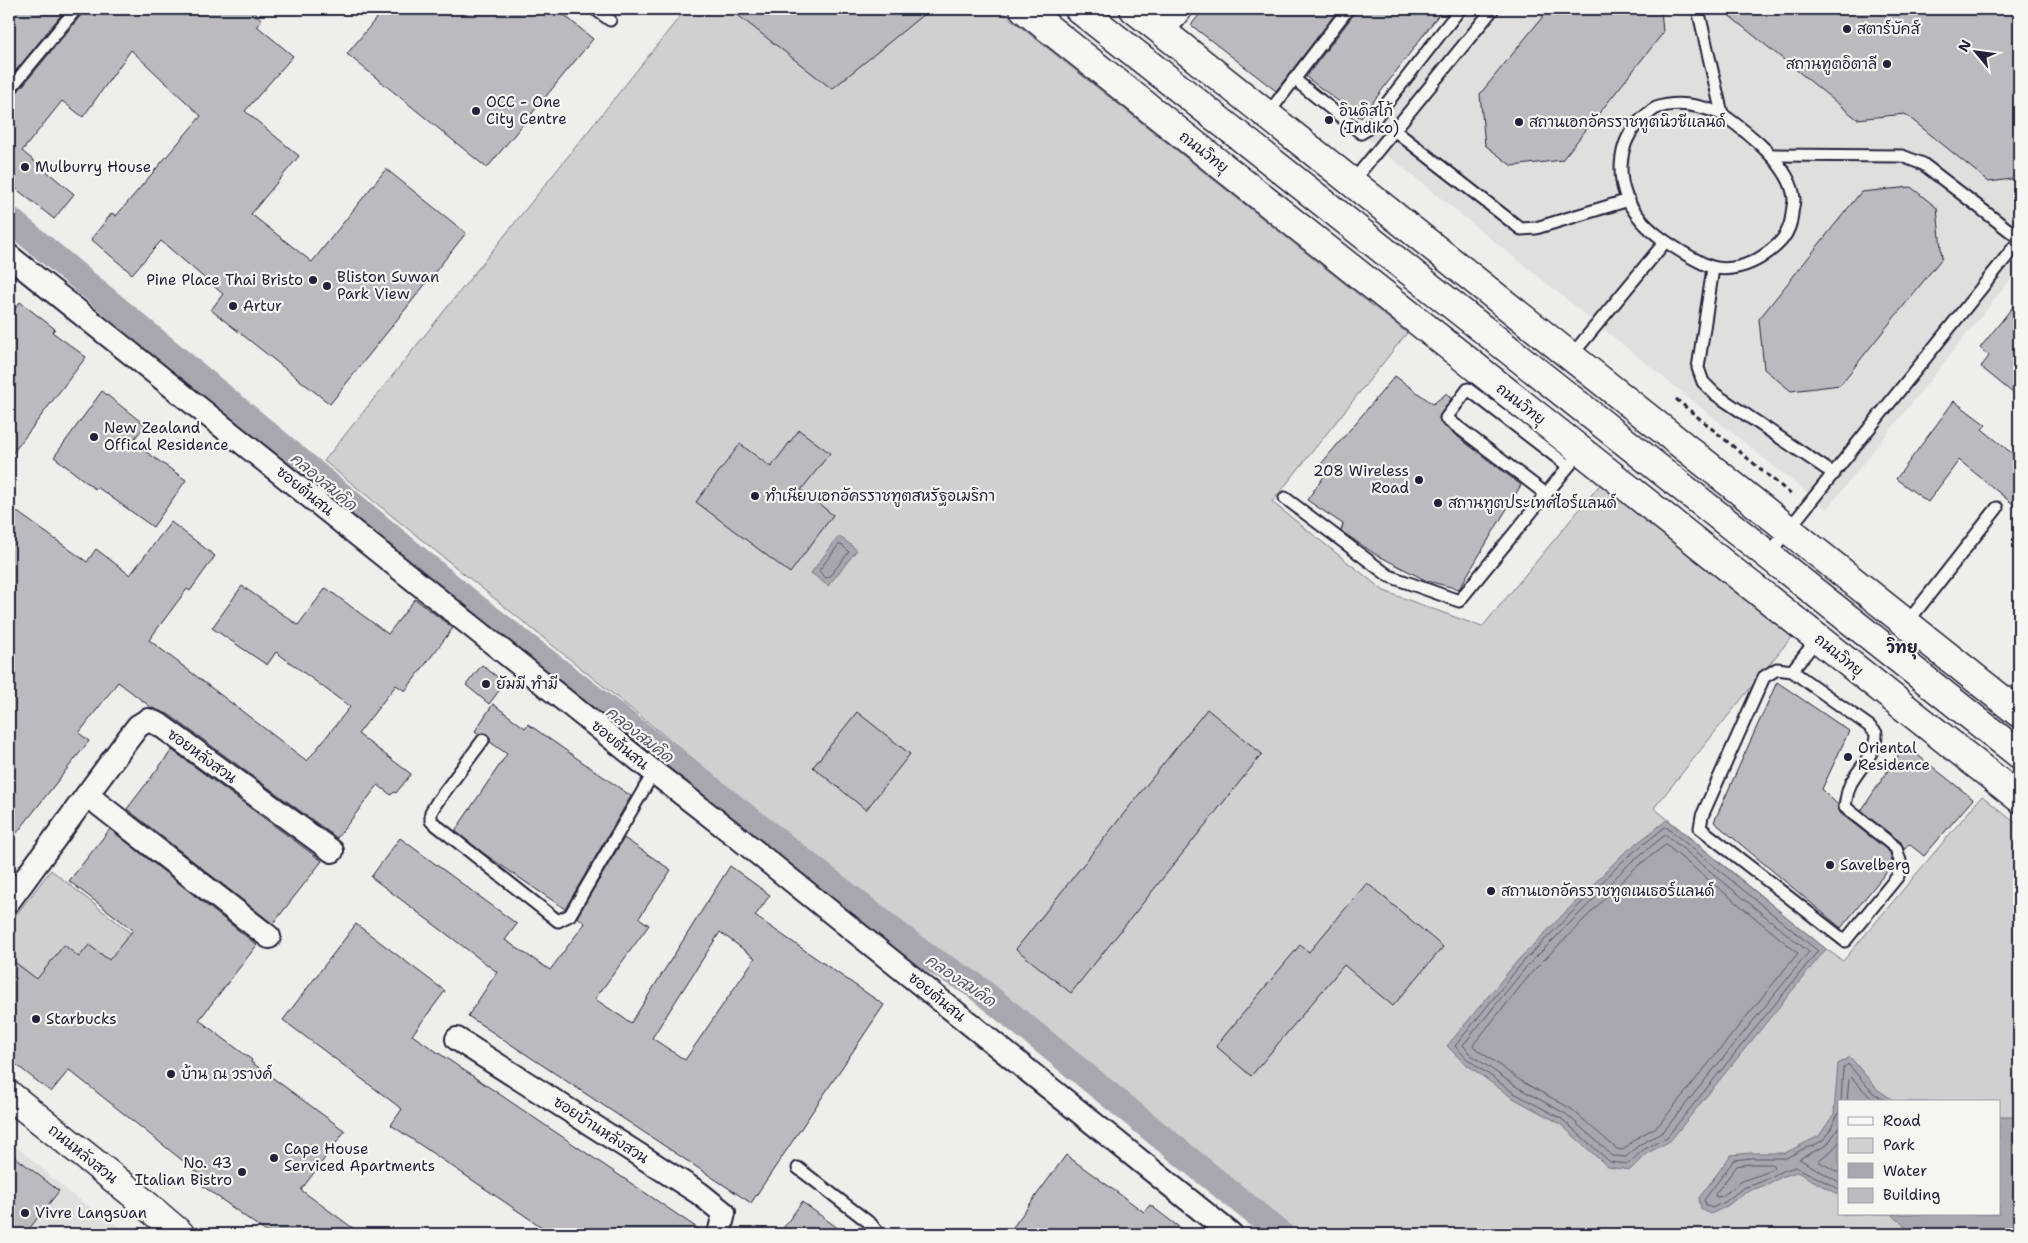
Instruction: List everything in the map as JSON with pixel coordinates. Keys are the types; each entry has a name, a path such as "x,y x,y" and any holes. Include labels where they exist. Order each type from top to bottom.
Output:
{"main road":[{"name":"ถนนวิทยุ","path":"1024,9 1575,458 1818,638 2019,798"},
{"path":"1079,9 2019,754"},
{"path":"1134,9 2019,713"},
{"path":"1716,514 1736,488"},
{"name":"ถนนหลังสวน","path":"9,1095 180,1234"}],"street":[{"path":"1163,32 1182,9"},
{"name":"ซอยต้นสน","path":"9,256 654,772 740,838 1231,1234"},
{"name":"ซอยหลังสวน","path":"9,901 138,726 148,720 160,725 332,851"},
{"path":"87,795 269,938"},
{"name":"ซอยบ้านหลังสวน","path":"457,1039 699,1193 724,1213 719,1234"}],"lane":[{"path":"9,90 76,9"},
{"path":"595,9 610,20"},
{"path":"1267,115 1348,9"},
{"path":"1294,79 1361,133 1366,130 1460,9"},
{"path":"1352,182 1493,9"},
{"path":"1698,9 1722,114"},
{"path":"1673,104 1700,106 1722,114 1749,133 1771,156 1785,175 1794,198 1791,223 1780,245 1760,258 1737,268 1713,268 1665,242 1637,216 1625,193 1620,169 1624,147 1635,125 1654,109 1673,104"},
{"path":"1394,130 1521,229 1536,228 1629,200"},
{"path":"1768,555 2019,239 1923,164 1902,156 1771,156"},
{"path":"1571,356 1665,242"},
{"path":"1713,268 1698,368 1703,382 1715,394 1834,474"},
{"path":"1285,498 1389,576 1459,601 1546,494 1575,458 1468,389 1446,418 1546,494"},
{"path":"1906,624 1997,508"},
{"path":"1792,671 1818,638"},
{"path":"1777,669 1792,671 1876,733 1877,744 1851,784 1846,796 1845,807 1896,848 1900,861 1898,876 1845,941 1700,828 1702,816 1764,677 1777,669"},
{"path":"483,740 436,802 431,812 431,821 558,921 570,915 654,772"},
{"path":"798,1168 871,1224 879,1234"}],"shaded area":[{"path":"1472,9 2019,9 2019,269 1827,509 1367,139"},
{"path":"9,1140 71,1194 130,1234 9,1234"}],"green space":[{"path":"686,9 998,9 1407,333 1272,502 1384,591 1482,627 1603,481 1793,635 1654,808 1843,961 1982,796 2019,826 2019,1234 1297,1234 924,945 324,461"},
{"path":"51,870 133,935 99,974 35,993 9,972 9,924"}],"water":[{"path":"839,536 857,550 828,586 811,573"},
{"path":"1667,820 1826,949 1670,1141 1646,1154 1630,1170 1608,1167 1559,1123 1511,1097 1463,1062 1447,1046 1519,959 1623,854"},
{"path":"1850,1057 1877,1089 1893,1100 1838,1100 1838,1194 1797,1172 1745,1192 1727,1206 1711,1214 1701,1209 1699,1198 1731,1155 1785,1153 1819,1136 1834,1114 1838,1064"},
{"path":"2000,1117 2019,1117 2019,1234 1912,1234 1894,1216 2000,1216"}],"building":[{"path":"9,9 66,9 9,79"},
{"path":"83,9 250,9 262,20 257,26 293,56 245,111 299,156 251,214 312,262 386,169 466,233 330,404 211,310 223,294 161,241 132,274 91,239 112,213 116,216 201,116 131,50 83,117 62,101 22,151 74,194 54,219 9,183 9,97 15,95 82,14"},
{"name":"OCC - One City Centre","path":"384,9 557,9 593,39 487,168 347,54"},
{"path":"730,9 930,9 832,89"},
{"path":"1204,9 1339,9 1276,91 1191,25"},
{"path":"1355,9 1443,9 1361,118 1306,77 1354,14"},
{"path":"1549,9 1661,9 1663,33 1562,160 1512,166 1485,145 1480,94"},
{"path":"1721,9 2019,9 2019,178 1989,182 1905,114 1857,119"},
{"path":"1911,187 1937,208 1942,258 1840,385 1791,391 1764,369 1759,319 1861,192"},
{"path":"2019,299 2019,398 1981,367 1989,356 1980,348"},
{"path":"20,302 55,329 52,332 86,357 9,458 9,317"},
{"name":"208 Wireless Road","path":"1395,376 1433,404 1447,393 1451,399 1439,417 1441,424 1521,485 1459,589 1427,581 1375,554 1341,531 1343,524 1307,500 1325,475 1321,464"},
{"path":"102,391 145,425 132,442 186,480 153,527 97,487 95,489 54,457"},
{"path":"1954,401 1986,425 1982,429 2019,459 2019,509 1959,460 1928,502 1896,479"},
{"name":"ทำเนียบเอกอัครราชทูตสหรัฐอเมริกา","path":"799,430 830,453 801,490 833,515 790,573 696,502 740,444 771,467"},
{"path":"9,506 87,562 96,549 130,575 171,522 215,556 190,591 187,589 149,640 307,761 350,707 276,652 267,665 212,628 242,586 298,625 326,588 388,634 415,599 453,628 405,691 396,685 358,734 411,774 396,793 394,792 391,795 378,785 337,838 168,714 152,708 118,682 79,733 89,741 9,843"},
{"name":"ยัมมี ทำมี","path":"482,665 505,683 489,704 466,685"},
{"path":"1777,682 1849,731 1822,789 1838,805 1840,813 1890,852 1892,865 1841,928 1714,822"},
{"path":"493,704 525,728 528,724 631,796 565,909 486,855 455,831 507,754 490,742 490,737 487,734 479,734 475,731"},
{"path":"1207,709 1262,754 1071,993 1016,949"},
{"path":"857,712 910,754 866,810 813,767"},
{"path":"1905,745 1973,799 1924,856 1909,844 1904,850 1901,842 1861,811"},
{"path":"172,750 322,861 273,924 127,809"},
{"path":"110,829 257,945 199,1020 252,1060 251,1062 345,1131 301,1190 361,1234 269,1234 203,1186 207,1180 69,1070 51,1092 9,1059 9,958 37,979 64,945 79,957 89,945 109,960 133,930 69,881"},
{"path":"400,838 517,924 505,940 550,970 585,923 577,917 624,838 671,870 639,918 649,925 595,999 631,1023 730,866 770,895 755,916 884,1005 751,1203 468,1016 497,972 371,877","holes":["720,932 755,958 685,1060 652,1038"]},
{"path":"1367,883 1443,947 1393,1006 1344,965 1251,1076 1216,1046 1300,945 1309,952"},
{"path":"356,924 445,991 412,1035 706,1234 552,1234 391,1125 402,1109 283,1020"},
{"name":"Vivre Langsuan","path":"9,1152 59,1191 25,1234 9,1234"},
{"path":"1066,1155 1144,1212 1150,1205 1188,1234 1008,1234"},
{"path":"802,1202 846,1234 779,1234"}],"waterway":[{"name":"คลองสมคิด","path":"9,219 472,604 926,956 974,985 1281,1234"}],"place":[{"name":"สตาร์บัคส์","path":"1847,29"},
{"name":"สถานทูตอิตาลี","path":"1887,64"},
{"name":"OCC - One City Centre","path":"476,111"},
{"name":"อินดิสโก้ (Indiko)","path":"1329,120"},
{"name":"สถานเอกอัครราชทูตนิวซีแลนด์","path":"1519,122"},
{"name":"Mulburry House","path":"25,167"},
{"name":"Pine Place Thai Bristo","path":"313,280"},
{"name":"Bliston Suwan Park View","path":"327,286"},
{"name":"Artur","path":"233,306"},
{"name":"New Zealand Offical Residence","path":"94,437"},
{"name":"208 Wireless Road","path":"1419,480"},
{"name":"ทำเนียบเอกอัครราชทูตสหรัฐอเมริกา","path":"755,496"},
{"name":"สถานทูตประเทศไอร์แลนด์","path":"1438,503"},
{"name":"ยัมมี ทำมี","path":"486,684"},
{"name":"Oriental Residence","path":"1848,757"},
{"name":"Savelberg","path":"1830,865"},
{"name":"สถานเอกอัครราชทูตเนเธอร์แลนด์","path":"1491,891"},
{"name":"Starbucks","path":"36,1019"},
{"name":"บ้าน ณ วรางค์","path":"171,1074"},
{"name":"Cape House Serviced Apartments","path":"274,1158"},
{"name":"No. 43 Italian Bistro","path":"242,1172"},
{"name":"Vivre Langsuan","path":"25,1213"}],"district":[{"name":"วิทยุ","path":"1902,647"}]}
